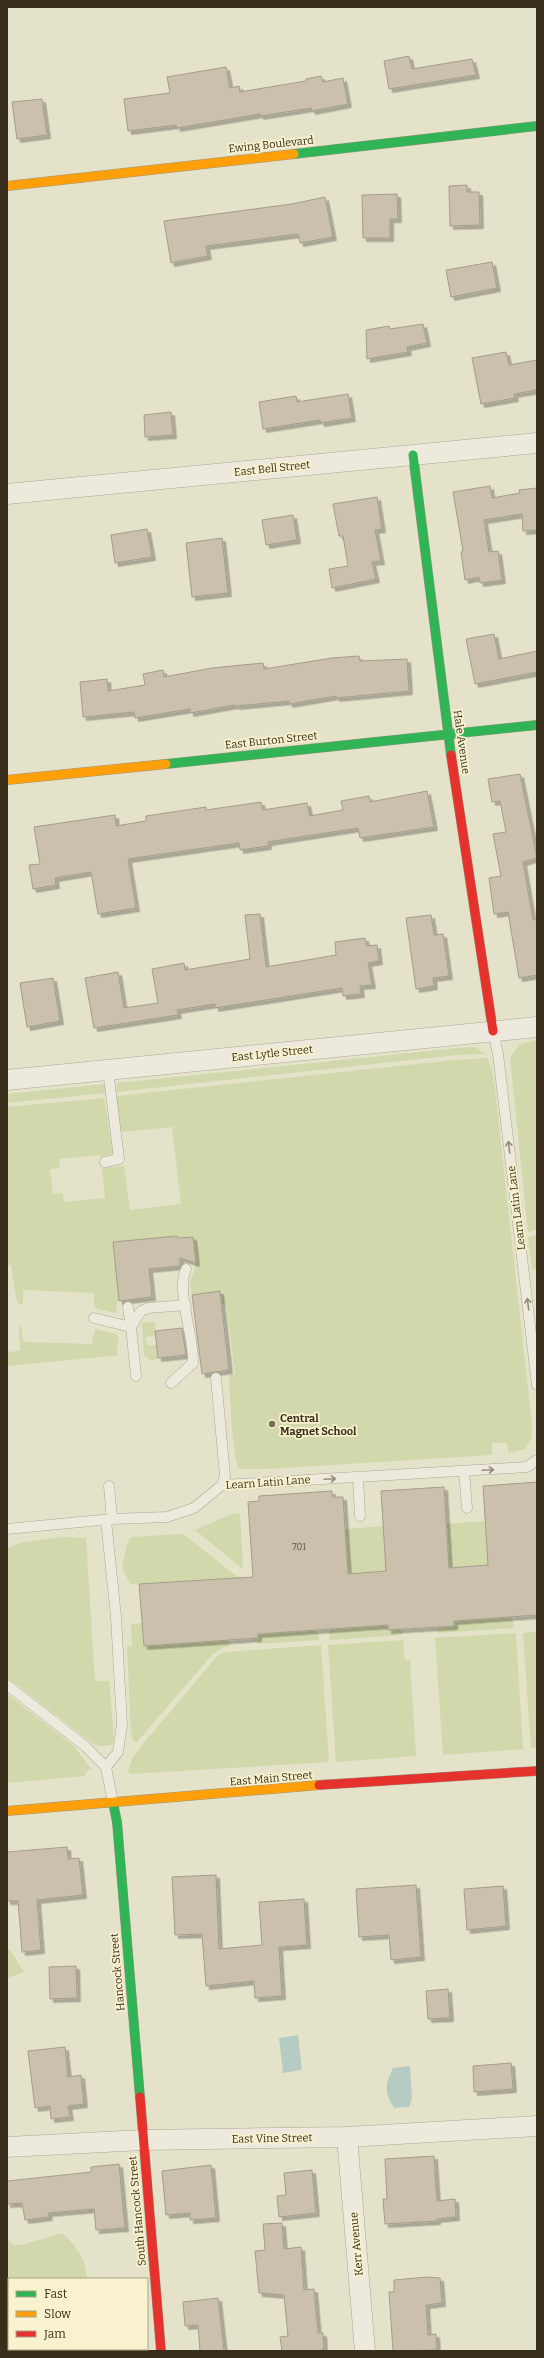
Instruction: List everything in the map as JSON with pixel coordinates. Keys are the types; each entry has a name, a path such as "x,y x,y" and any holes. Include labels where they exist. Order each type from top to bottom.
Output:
{"street":[{"name":"Ewing Boulevard","path":"7,186 537,126"},
{"name":"East Bell Street","path":"7,494 537,443"},
{"name":"Hale Avenue","path":"413,455 448,732 487,1000 493,1031"},
{"name":"East Burton Street","path":"7,780 448,732 537,725"},
{"name":"East Lytle Street","path":"7,1080 537,1027"},
{"name":"East Main Street","path":"7,1811 332,1784 537,1771"},
{"name":"Hancock Street","path":"113,1803 117,1822 143,2140"},
{"name":"East Vine Street","path":"7,2148 143,2140 347,2138 537,2126"},
{"name":"Kerr Avenue","path":"347,2138 364,2351"},
{"name":"South Hancock Street","path":"143,2140 161,2351"}],"lane":[{"name":"Learn Latin Lane","path":"493,1031 498,1054 537,1385"},
{"path":"105,1162 119,1159 108,1070"},
{"path":"172,1383 193,1363 191,1333 182,1286 182,1278 186,1270"},
{"path":"130,1327 141,1311 148,1308 186,1305"},
{"path":"128,1307 136,1376"},
{"path":"94,1318 130,1327"},
{"path":"216,1378 225,1476 222,1485"},
{"name":"Learn Latin Lane","path":"7,1529 109,1519 167,1517 194,1508 222,1485 527,1467 537,1460"},
{"path":"464,1471 467,1508"},
{"path":"358,1477 360,1516"},
{"path":"106,1768 118,1752 122,1724 109,1519 109,1486"},
{"path":"7,1685 84,1746 106,1768 113,1803"}],"green space":[{"path":"537,1040 537,1230 528,1232 510,1058 520,1044"},
{"path":"475,1047 485,1054 457,1055 116,1092 117,1083"},
{"path":"487,1058 492,1069 495,1089 532,1425 531,1439 525,1449 508,1453 507,1443 492,1443 492,1455 267,1469 240,1469 235,1453 232,1424 229,1375 235,1374 226,1305 192,1295 190,1280 193,1276 195,1266 193,1237 178,1238 177,1236 113,1243 119,1301 117,1301 116,1313 97,1309 94,1304 94,1293 23,1290 23,1303 21,1305 17,1302 11,1265 7,1265 7,1107 104,1098 113,1154 100,1157 100,1155 59,1159 60,1168 50,1169 53,1194 63,1193 64,1202 105,1198 102,1168 124,1166 130,1210 181,1204 172,1127 122,1132 119,1124 116,1096 455,1060"},
{"path":"104,1084 105,1093 7,1103 7,1094"},
{"path":"537,1235 537,1269 532,1269 528,1237"},
{"path":"155,1322 156,1336 146,1337 147,1345 157,1345 158,1358 160,1358 151,1361 144,1356 142,1323"},
{"path":"19,1325 22,1329 23,1342 92,1344 95,1329 116,1334 118,1337 117,1355 7,1366 7,1352 20,1351"},
{"path":"240,1513 243,1569 195,1530 232,1514"},
{"path":"485,1521 488,1565 449,1568 446,1524"},
{"path":"383,1526 386,1571 348,1574 345,1529"},
{"path":"183,1534 239,1578 130,1584 122,1567 127,1544 131,1537"},
{"path":"62,1537 86,1538 95,1681 109,1681 114,1740 112,1745 95,1745 7,1677 7,1548 24,1542"},
{"path":"512,1617 514,1628 437,1633 437,1628 454,1626 454,1621"},
{"path":"142,1623 144,1646 229,1640 229,1646 222,1648 212,1655 136,1743 133,1740 131,1733 127,1647 132,1645 131,1624"},
{"path":"388,1625 389,1630 401,1630 402,1635 329,1640 330,1629"},
{"path":"317,1630 319,1640 257,1644 258,1634"},
{"path":"537,1632 537,1748 531,1749 523,1633"},
{"path":"516,1633 523,1749 443,1755 435,1638"},
{"path":"403,1640 405,1660 410,1660 416,1756 336,1762 328,1645"},
{"path":"321,1645 329,1762 130,1774 128,1772 132,1759 143,1744 218,1655 226,1652"},
{"path":"7,1694 74,1746 91,1769 86,1771 85,1776 7,1783"},
{"path":"7,1949 10,1950 24,1972 7,1978"},
{"path":"62,2233 76,2248 83,2259 87,2278 8,2278 7,2351 7,2239 14,2245 22,2245"}],"shaded area":[{"path":"298,2035 302,2070 283,2073 279,2038"},
{"path":"410,2066 412,2099 409,2107 394,2108 387,2093 387,2084 390,2074 393,2068"}],"building":[{"path":"409,56 412,69 472,59 476,75 389,89 384,61"},
{"path":"226,67 230,88 239,86 240,92 306,81 306,79 321,76 323,82 343,78 348,104 312,111 311,108 260,116 260,114 177,128 176,125 128,131 124,99 170,93 167,77"},
{"path":"42,99 47,135 17,139 12,102"},
{"path":"467,185 467,192 479,192 480,225 450,226 449,186"},
{"path":"397,194 398,219 390,219 390,238 363,238 362,195"},
{"path":"325,197 333,237 300,243 298,234 206,246 208,256 171,263 164,221 292,204"},
{"path":"492,262 497,288 451,297 446,270"},
{"path":"423,324 427,343 407,347 408,352 367,359 366,330 389,326 390,329"},
{"path":"506,352 509,365 537,360 537,390 514,394 515,398 481,404 472,358"},
{"path":"348,394 352,418 321,423 320,420 263,429 259,402 296,396 297,402"},
{"path":"171,412 173,435 145,437 144,415"},
{"path":"490,486 492,498 520,493 519,490 537,488 537,530 523,531 522,514 484,520 489,552 498,551 502,580 480,583 479,577 465,580 461,552 463,551 453,492"},
{"path":"377,497 382,529 375,530 381,561 372,562 376,579 332,588 329,569 348,566 343,536 339,536 333,504"},
{"path":"293,515 297,540 266,545 262,520"},
{"path":"147,529 152,557 115,563 111,535"},
{"path":"222,538 228,593 192,597 186,543"},
{"path":"494,634 499,659 537,651 537,672 475,684 466,639"},
{"path":"359,656 360,661 407,659 409,691 336,698 336,696 289,704 289,701 235,705 190,713 190,709 135,718 134,712 83,717 80,682 107,679 108,691 145,685 143,674 163,670 164,677 212,668 263,663 264,669 332,658"},
{"path":"520,774 537,858 523,862 533,920 537,919 537,975 519,978 508,912 494,914 489,878 501,876 493,834 506,832 500,801 492,802 488,779"},
{"path":"427,791 434,827 360,838 358,828 268,842 268,846 240,850 239,843 128,859 136,908 98,914 91,872 55,878 56,885 33,889 29,865 40,864 34,827 115,815 116,826 146,821 146,816 206,807 206,810 261,802 263,810 307,803 310,816 343,810 341,801 369,796 370,802"},
{"path":"260,914 266,967 336,955 335,942 365,938 367,946 377,945 379,961 368,963 372,985 360,986 361,994 343,996 342,988 215,1008 215,1004 177,1010 178,1015 94,1028 85,978 118,972 124,1008 158,1003 152,969 184,963 185,970 250,959 245,915"},
{"path":"431,915 434,935 443,934 449,976 433,978 434,986 416,989 406,918"},
{"path":"53,978 60,1021 27,1027 20,983"},
{"path":"177,1236 178,1238 193,1237 196,1263 180,1258 180,1266 149,1269 152,1297 119,1301 113,1242"},
{"path":"220,1291 229,1370 202,1374 192,1295"},
{"path":"182,1328 186,1355 158,1358 155,1331"},
{"path":"537,1482 537,1615 454,1621 454,1626 388,1630 388,1625 258,1634 258,1638 144,1646 139,1584 253,1577 248,1502 259,1501 259,1496 332,1491 332,1497 343,1497 348,1574 386,1571 381,1491 444,1487 449,1568 488,1565 483,1486"},
{"path":"67,1847 68,1859 79,1858 83,1895 37,1900 41,1950 22,1952 18,1901 7,1901 7,1852"},
{"path":"216,1875 219,1949 262,1945 259,1902 304,1899 307,1945 279,1947 282,1996 255,1998 254,1981 206,1986 202,1934 175,1935 172,1877"},
{"path":"416,1885 421,1957 391,1960 389,1935 359,1937 356,1889"},
{"path":"503,1886 506,1926 467,1930 464,1889"},
{"path":"76,1966 77,1998 50,1999 49,1967"},
{"path":"448,1989 450,2018 428,2019 426,1991"},
{"path":"65,2047 68,2077 81,2075 84,2104 68,2106 70,2117 51,2119 50,2106 35,2108 28,2051"},
{"path":"511,2063 513,2089 474,2092 473,2066"},
{"path":"434,2156 437,2201 455,2199 456,2217 437,2219 437,2221 385,2224 383,2199 387,2199 385,2159"},
{"path":"119,2164 125,2228 96,2230 94,2209 48,2213 49,2217 25,2220 22,2203 7,2204 7,2181 91,2172 91,2167"},
{"path":"211,2165 216,2218 190,2220 190,2213 166,2215 162,2171"},
{"path":"312,2170 316,2213 279,2217 277,2196 286,2195 284,2173"},
{"path":"282,2223 284,2249 301,2247 304,2290 314,2289 318,2333 323,2333 324,2349 319,2351 282,2351 280,2337 288,2336 284,2295 259,2293 255,2251 265,2250 263,2224"},
{"path":"427,2277 440,2278 442,2303 426,2305 428,2335 436,2334 437,2350 393,2351 389,2292 394,2292 394,2280"},
{"path":"218,2298 224,2351 200,2351 198,2325 185,2326 183,2302"}],"traffic: fast":[{"path":"294,154 537,126"},
{"path":"413,455 451,755"},
{"path":"166,764 537,725"},
{"path":"113,1803 117,1822 140,2097"}],"traffic: slow":[{"path":"7,186 294,154"},
{"path":"7,780 166,764"},
{"path":"7,1811 319,1785"}],"traffic: jam":[{"path":"451,755 493,1031"},
{"path":"319,1785 537,1771"},
{"path":"140,2097 161,2351"}],"place":[{"name":"Central Magnet School","path":"272,1424"}]}
